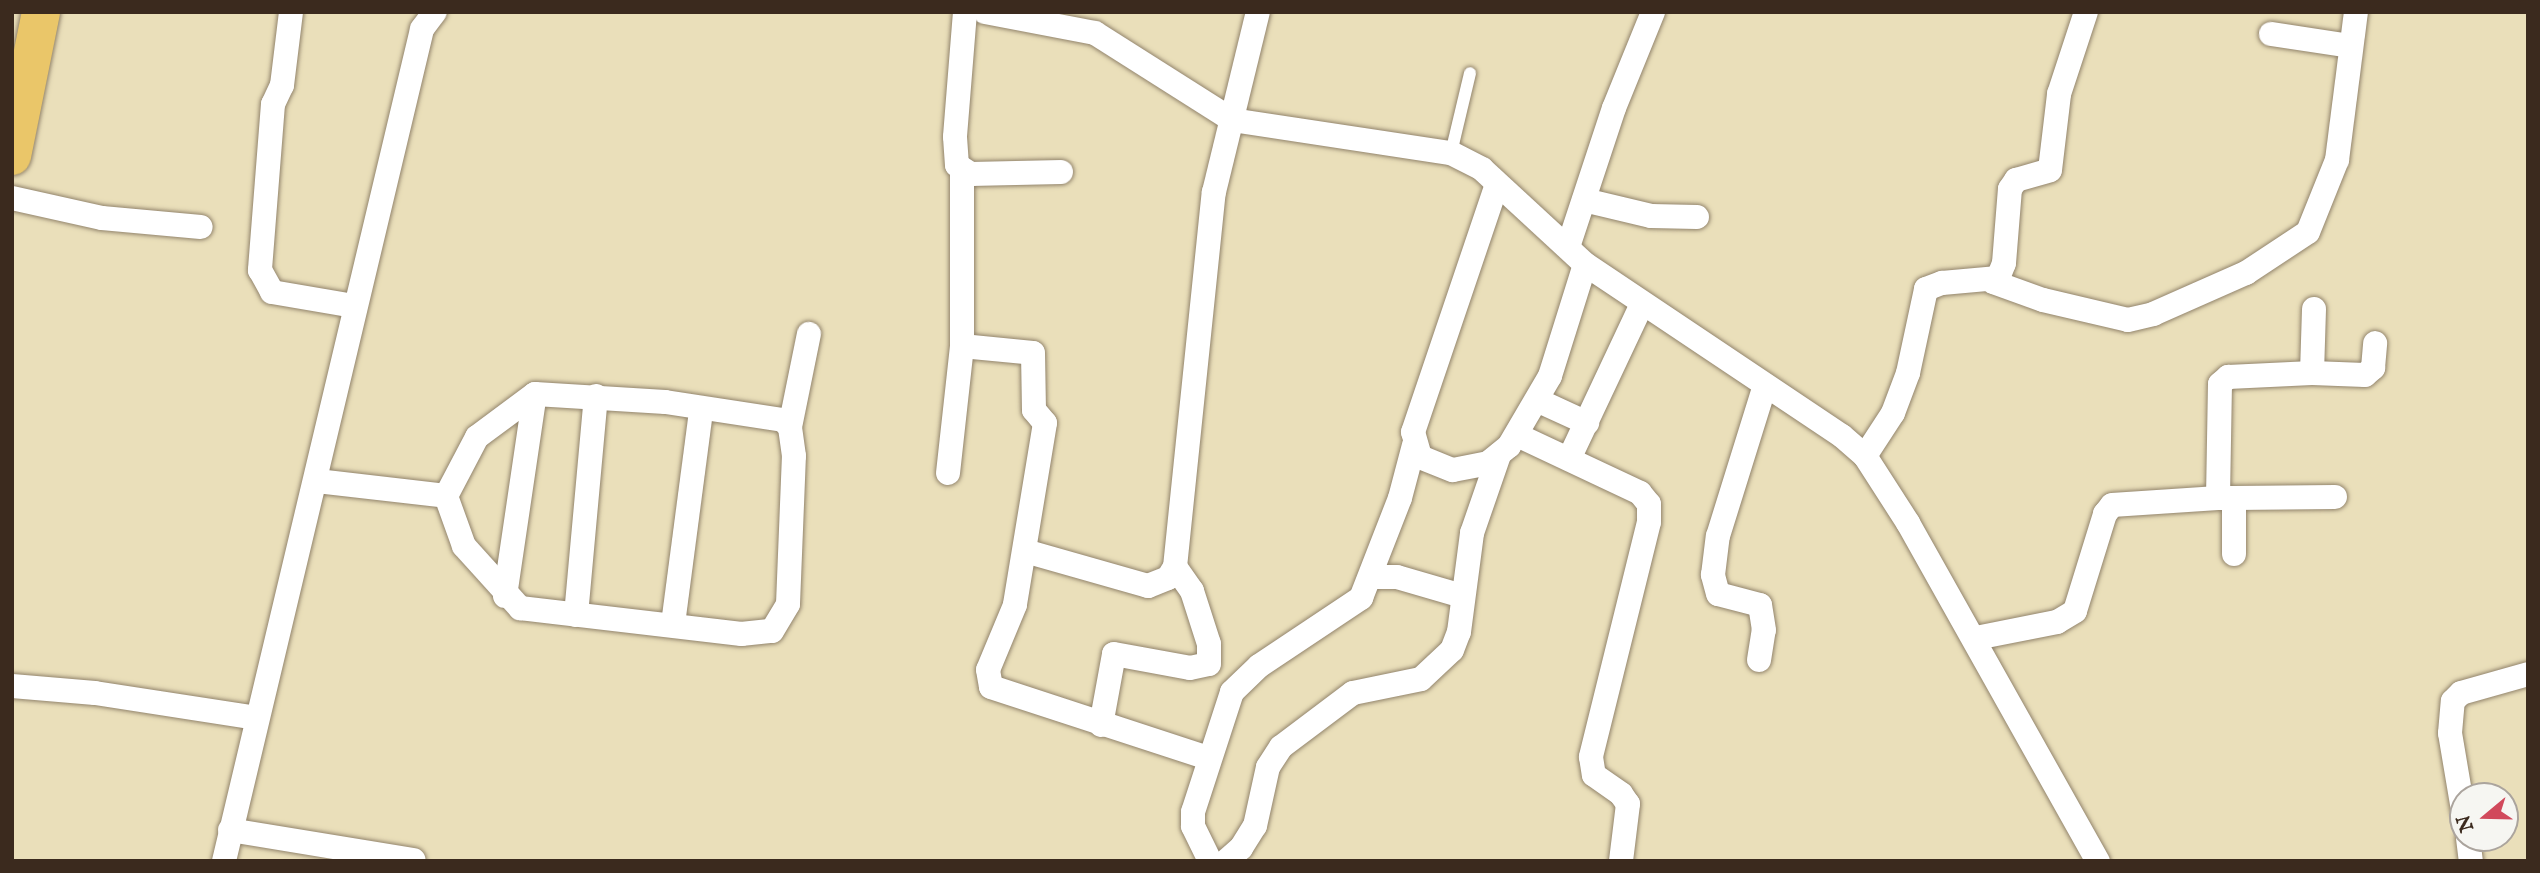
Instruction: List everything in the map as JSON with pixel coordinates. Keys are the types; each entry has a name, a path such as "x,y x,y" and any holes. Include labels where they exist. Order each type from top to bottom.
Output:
{"highway":[{"path":"12,156 16,116 41,12"}],"street":[{"path":"291,12 282,85 273,104 260,270 272,292 354,306"},
{"path":"224,861 256,718 317,481 354,306 422,29 435,12"},
{"path":"947,473 962,346 962,171 955,137 965,12"},
{"path":"985,12 1095,33 1232,120 1451,153 1482,169 1577,256 1865,456 1976,639 2098,861"},
{"path":"1025,551 1148,586 1168,578 1175,567 1214,192 1258,12"},
{"path":"1497,184 1413,432 1414,445 1420,457 1453,470 1488,463 1499,455 1517,435 1539,401 1577,256 1584,200 1614,108 1653,12"},
{"path":"1993,282 2004,263 2010,189 2016,180 2050,170 2059,94 2086,12"},
{"path":"1865,456 1893,413 1908,373 1926,289 1942,283 1993,282 2128,320 2153,314 2246,274 2308,232 2321,207 2337,160 2356,12"},
{"path":"2271,34 2350,46"},
{"path":"962,171 1026,175 1061,172"},
{"path":"12,198 102,218 201,226"},
{"path":"1584,200 1651,216 1696,217"},
{"path":"1569,459 1642,303"},
{"path":"2312,373 2314,309"},
{"path":"790,427 763,415 596,396 535,394 477,437 446,496 464,545 505,596 520,608 741,634 772,631 783,620 788,604 794,456 790,427 809,334"},
{"path":"2234,554 2226,498 2220,384 2228,377 2312,373 2365,375 2374,368 2375,343"},
{"path":"962,346 1030,350 1034,356 1033,404 1044,419 1045,432 1015,605 986,677 1000,692 1208,758"},
{"path":"1759,660 1764,630 1760,605 1718,594 1713,575 1718,536 1765,385"},
{"path":"505,596 535,394"},
{"path":"576,615 596,396"},
{"path":"1539,401 1587,423"},
{"path":"673,624 701,410"},
{"path":"1517,435 1640,493 1650,512 1591,757 1594,775 1628,804 1621,861"},
{"path":"1210,861 1193,826 1208,758 1232,692 1259,666 1352,606 1370,577 1414,445"},
{"path":"1226,861 1241,848 1255,826 1268,767 1281,747 1353,693 1408,685 1438,667 1459,632 1472,533 1499,455"},
{"path":"317,481 446,496"},
{"path":"1976,639 2057,622 2075,611 2105,514 2112,505 2226,498 2335,497"},
{"path":"1101,724 1114,654 1177,667 1209,664 1209,644 1196,604 1188,582 1175,567"},
{"path":"1370,577 1397,577 1462,596"},
{"path":"2458,782 2450,733 2453,701 2461,694 2528,674"},
{"path":"12,686 95,693 256,718"},
{"path":"230,830 414,860"}],"lane":[{"path":"1451,153 1470,73"}]}
